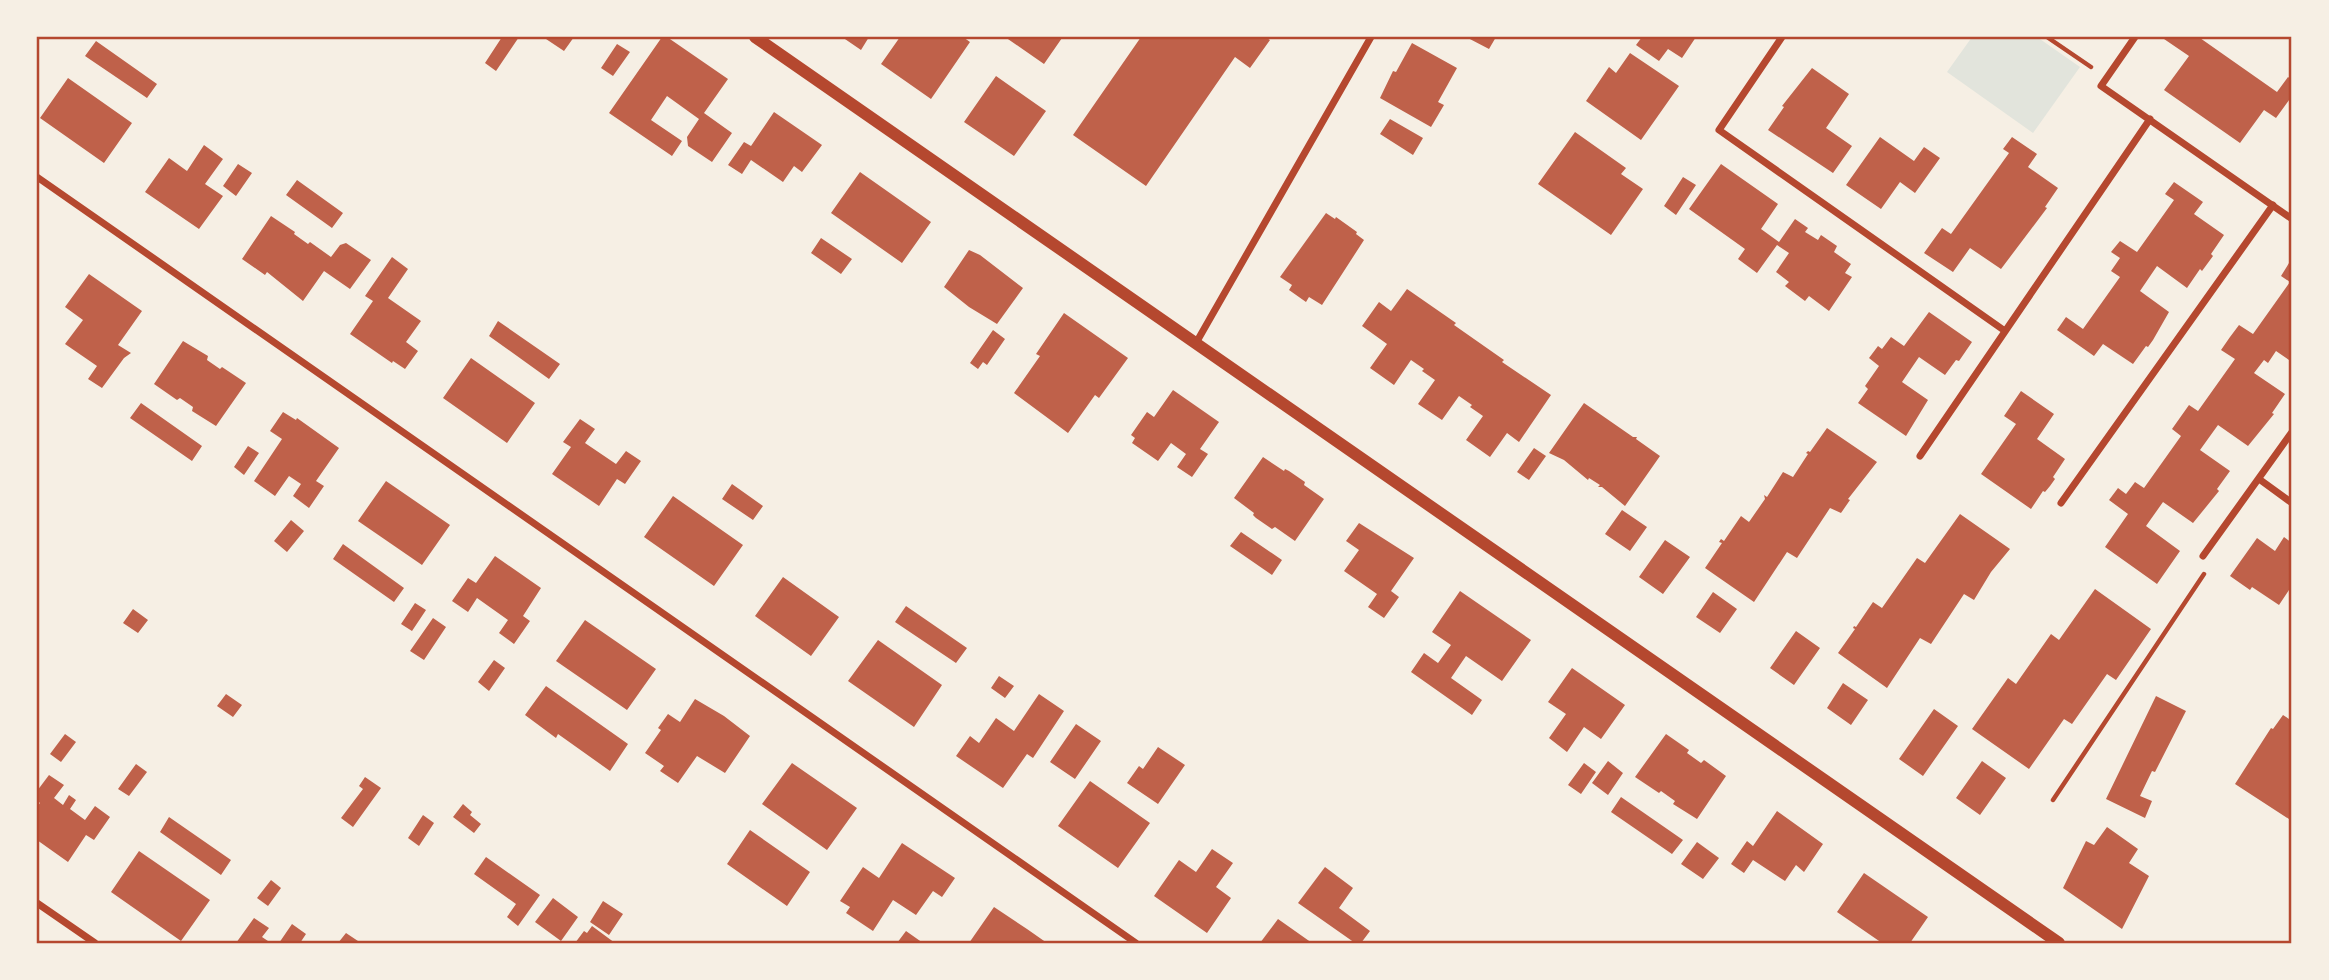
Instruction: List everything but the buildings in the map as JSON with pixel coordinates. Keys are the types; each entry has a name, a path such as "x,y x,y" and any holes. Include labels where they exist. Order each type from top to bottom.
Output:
{"street":[{"path":"755,37 2059,943"},
{"path":"1195,344 1371,37"},
{"path":"1782,37 1719,130 2005,331"},
{"path":"2135,37 2101,86 2292,219"},
{"path":"1920,456 2150,118"},
{"path":"37,177 1136,943"},
{"path":"2061,503 2273,205"},
{"path":"2203,556 2292,432"},
{"path":"2259,479 2292,503"},
{"path":"37,903 95,943"}],"path":[{"path":"2048,37 2106,77"},
{"path":"2053,800 2205,572"}],"shaded area":[{"path":"1972,37 2037,37 2080,67 2033,133 1947,72"}]}
